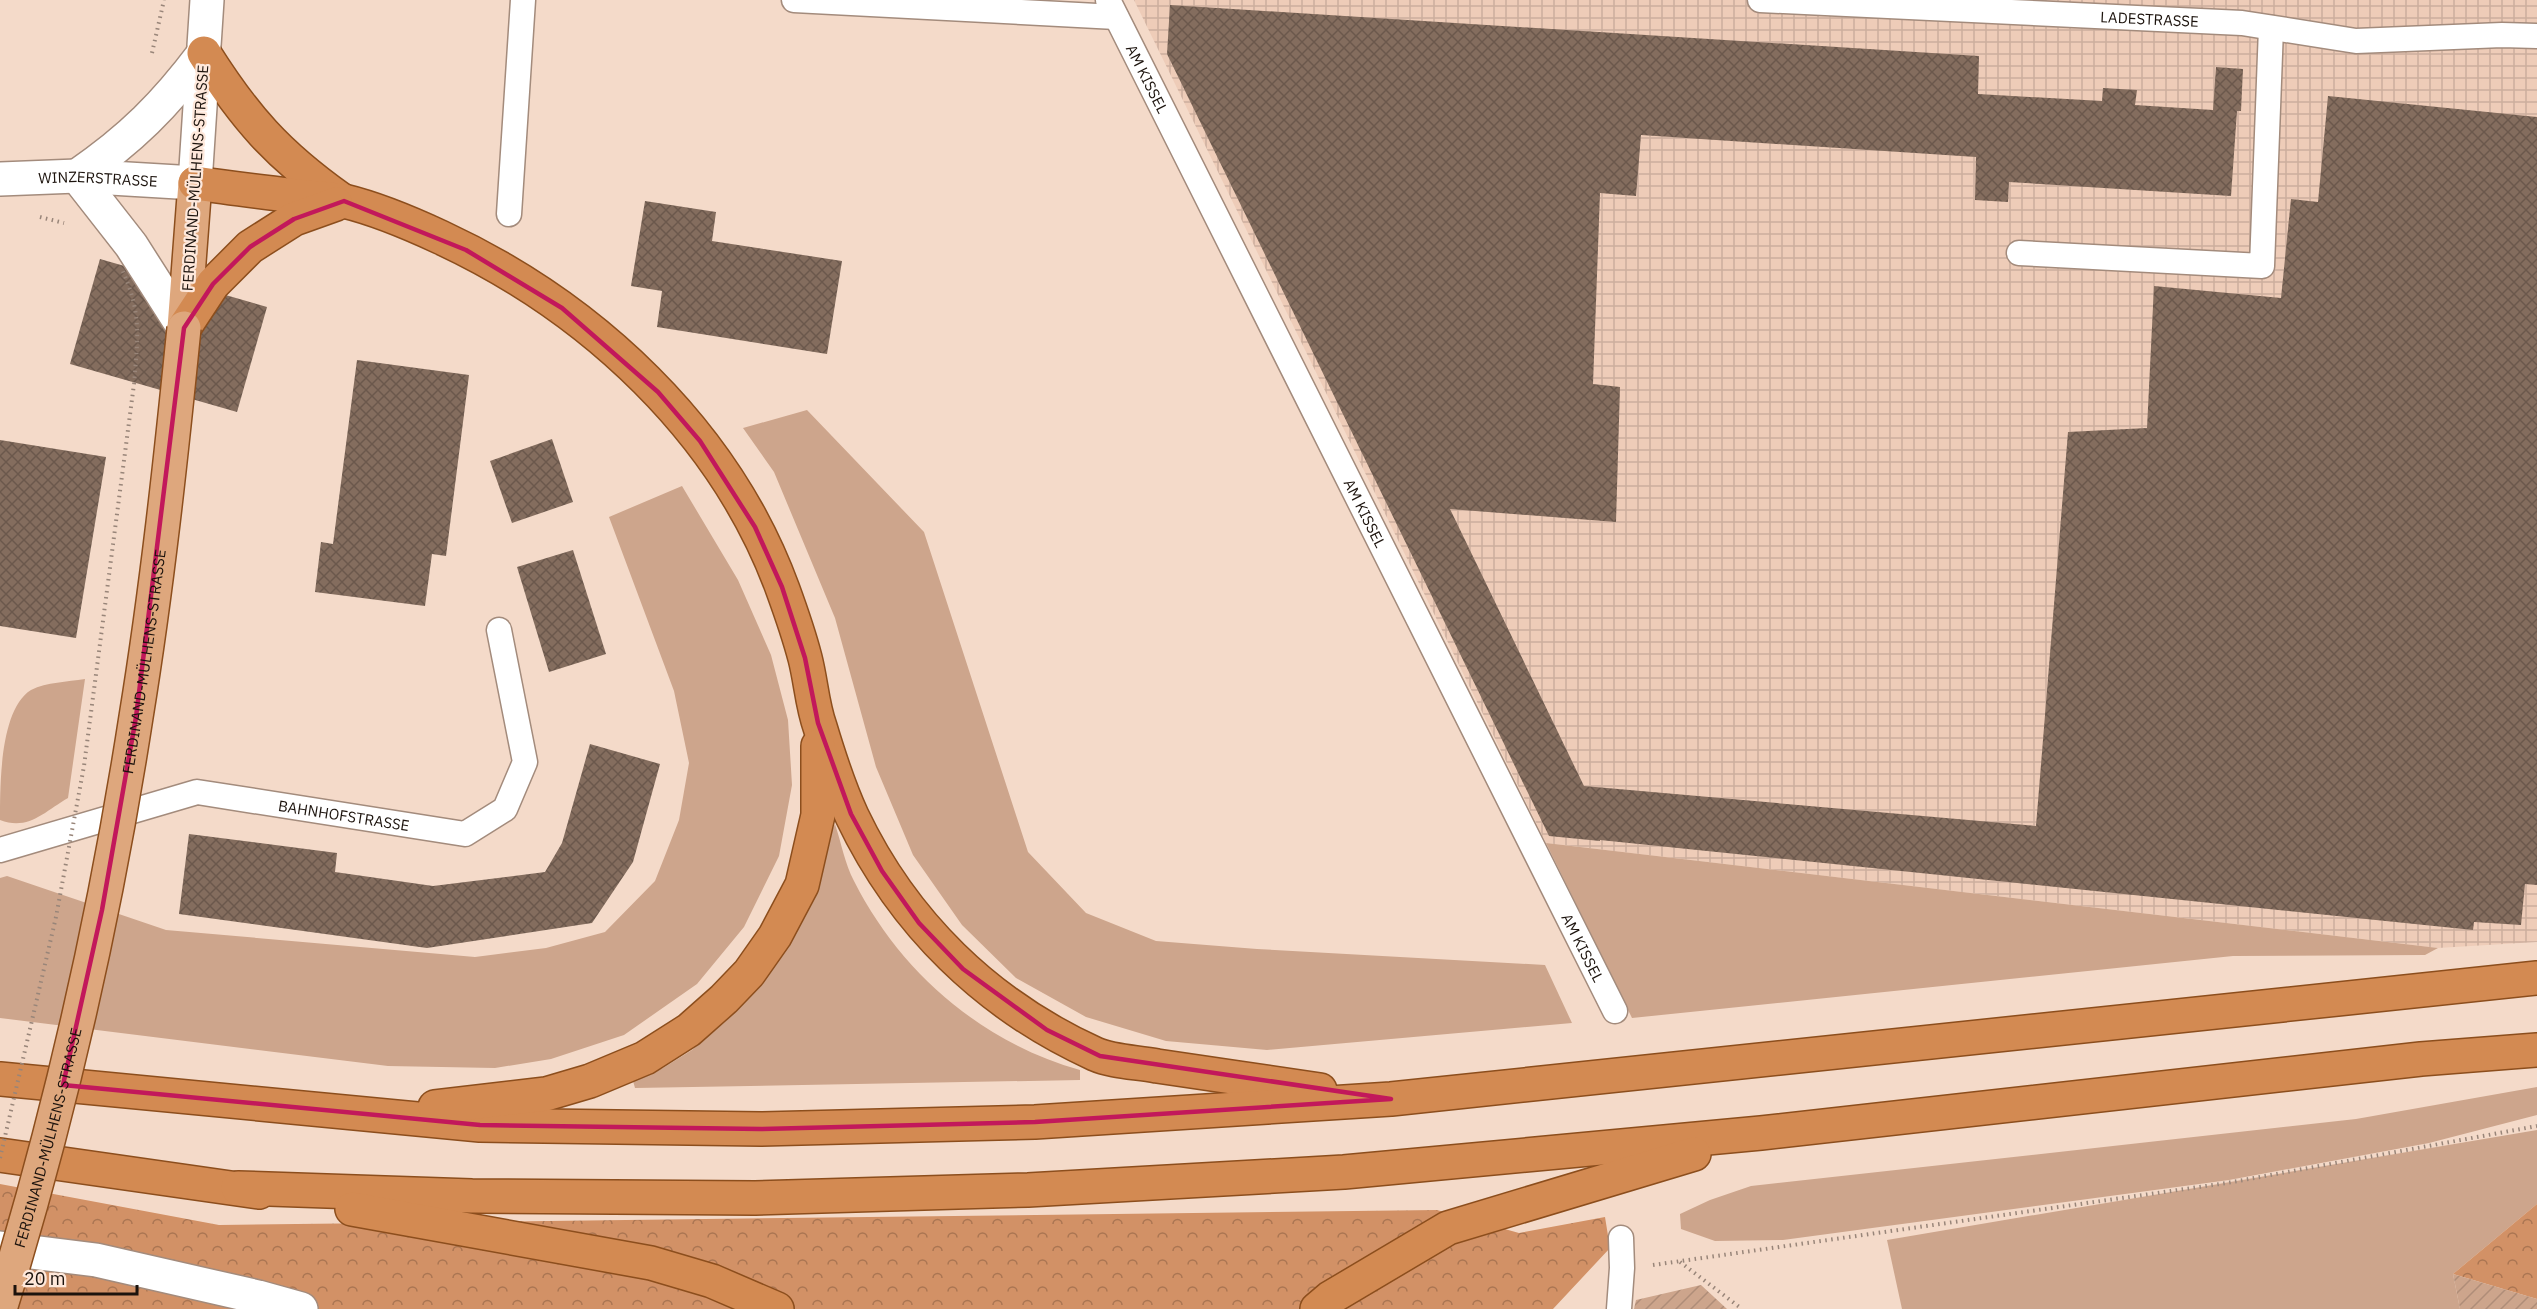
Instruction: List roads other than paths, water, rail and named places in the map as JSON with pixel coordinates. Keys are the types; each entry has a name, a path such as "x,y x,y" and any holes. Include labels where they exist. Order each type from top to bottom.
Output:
{"highway":[{"path":"204,53 232,97 264,136 302,171 344,201"},
{"path":"195,183 344,201 420,228 517,278 571,315 613,349 658,392 700,441 730,484 755,527 782,587 802,648 818,723 851,814 882,871 919,923 963,969 999,999 1047,1030 1100,1056 1391,1099"},
{"path":"184,328 213,284 250,247 294,219 344,201"},
{"path":"367,1115 546,1094 590,1081 645,1058 689,1030 724,999 748,973 775,936 802,885 819,814 818,723"},
{"path":"0,1079 480,1125 773,1128 1035,1122 1391,1099 2537,978"},
{"path":"238,1188 472,1196 755,1198 1028,1190 1344,1172 1761,1133 2421,1059 2537,1050"},
{"path":"1317,1309 1330,1298 1448,1228 1761,1133"},
{"path":"0,1156 238,1188 651,1263 712,1281 777,1309"}],"main road":[{"name":"FERDINAND-MÜLHENS-STRASSE","path":"0,1309 45,1156 75,1034 102,910 140,694 164,523 184,328 195,183"}],"street":[{"name":"FERDINAND-MÜLHENS-STRASSE","path":"195,183 207,0"},
{"path":"184,328 131,245 77,176 110,153 142,126 176,91 204,53"},
{"name":"WINZERSTRASSE","path":"0,179 77,176 195,183"},
{"path":"0,1248 96,1260 301,1309"}],"lane":[{"path":"509,214 523,0"},
{"name":"AM KISSEL","path":"794,0 1112,8 1615,1011"},
{"name":"LADESTRASSE","path":"1760,0 2242,23 2356,41 2502,35 2537,36"},
{"path":"2019,253 2262,266 2271,27"},
{"name":"BAHNHOFSTRASSE","path":"0,850 197,792 465,834 505,809 525,762 499,630"},
{"path":"1619,1309 1622,1268 1621,1238"}]}
